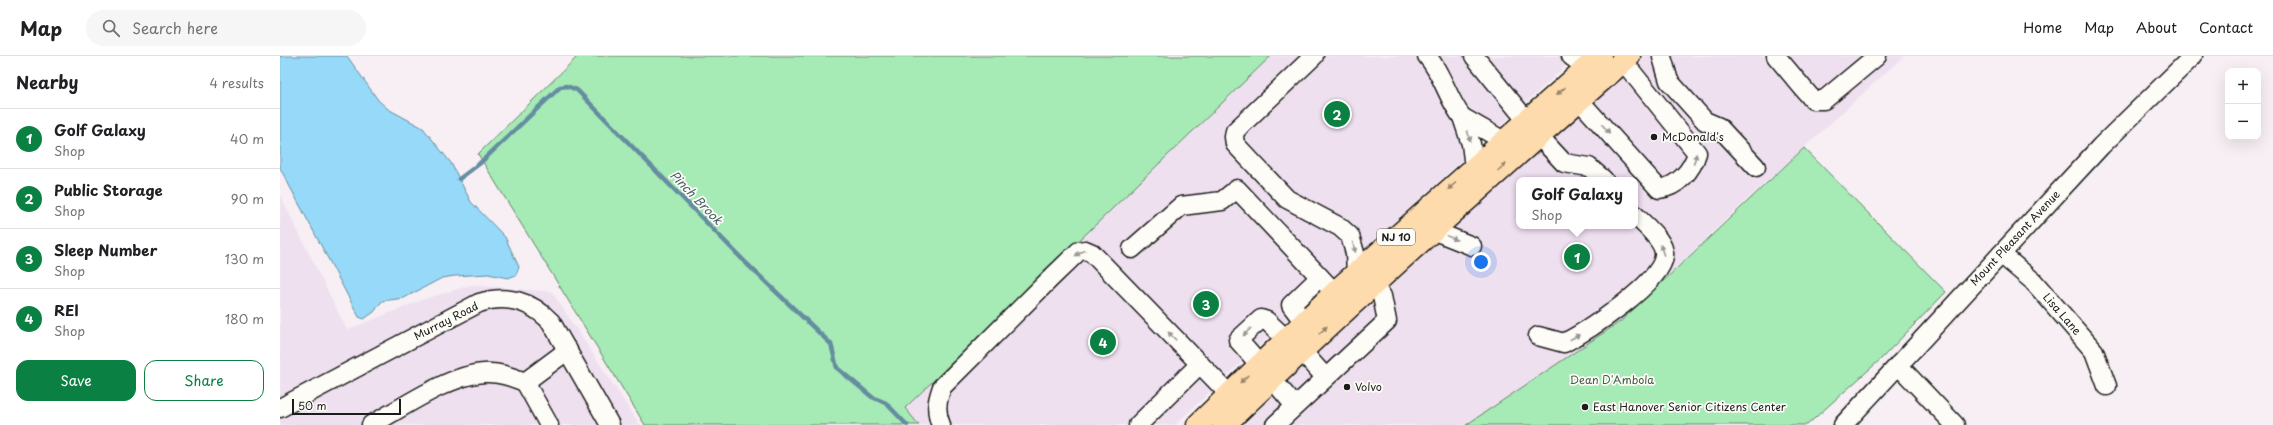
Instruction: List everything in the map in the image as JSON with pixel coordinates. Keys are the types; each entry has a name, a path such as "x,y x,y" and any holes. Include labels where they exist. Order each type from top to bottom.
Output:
{"main road":[{"name":"NJ 10","path":"1224,425 1266,372 1364,279 1474,167 1504,141 1533,128 1579,100 1626,59"},
{"name":"NJ 10","path":"1294,345 1304,322 1335,293 1364,279 1432,230 1533,128 1586,60"},
{"name":"NJ 10","path":"1198,425 1229,394 1266,372"}],"street":[{"path":"1275,425 1387,321 1382,296 1364,279 1350,236 1340,227 1287,199 1235,144 1235,131 1314,56"},
{"path":"1427,56 1438,69 1454,106 1462,117 1472,144 1474,167"},
{"path":"1474,56 1564,163 1588,167 1600,177"},
{"path":"1662,56 1669,81 1705,121 1719,127 1756,167"},
{"path":"1776,56 1813,100 1824,100 1877,56"},
{"name":"Mount Pleasant Avenue","path":"1843,425 2101,146 2193,56"},
{"path":"1579,100 1659,189 1670,188 1693,166 1697,153 1626,59"},
{"path":"1462,117 1504,141"},
{"path":"1132,249 1181,206 1222,201 1238,189 1335,293"},
{"path":"1538,336 1564,343 1579,335 1621,306 1643,287 1660,268 1664,256 1663,248 1638,219"},
{"path":"1432,230 1472,246"},
{"path":"941,425 936,413 938,396 942,387 1050,278 1079,251 1085,250 1092,253 1229,394"},
{"name":"Lisa Lane","path":"2001,254 2032,281 2094,351 2107,386"},
{"path":"1304,322 1291,305 1320,277"},
{"name":"Murray Road","path":"280,408 488,300 508,298 518,300 544,314 551,322 610,425"},
{"path":"1295,406 1238,340 1260,318 1267,321 1294,345 1325,377"},
{"path":"525,382 568,350"},
{"path":"1138,425 1200,364"},
{"path":"1898,365 1954,425"},
{"path":"371,425 457,379 484,373 503,374 525,382 549,425"}],"shaded area":[{"path":"1271,56 1577,56 1294,313 1175,425 919,425 905,408"},
{"path":"1644,56 1904,56 1739,207 1621,321 1466,425 1244,425 1289,377"},
{"path":"280,195 347,330 427,298 471,285 552,292 640,425 280,425"}],"green space":[{"path":"578,56 1271,56 905,408 919,425 645,425 478,154"},
{"name":"Dean D'Ambola","path":"1804,148 1946,292 1881,359 1807,425 1466,425 1621,321"}],"water":[{"path":"280,56 347,56 378,100 388,109 423,128 451,163 471,202 505,237 519,267 516,275 508,278 488,274 442,278 404,298 382,301 374,312 364,319 359,317 280,168"}],"waterway":[{"name":"Pinch Brook","path":"459,179 479,164 560,87 567,86 577,90 747,264 831,344 837,368 872,397 886,403 907,425"}],"place":[{"name":"Public Storage","path":"1337,114"},
{"name":"McDonald's","path":"1654,137"},
{"name":"Golf Galaxy","path":"1577,257"},
{"name":"Sleep Number","path":"1206,304"},
{"name":"REI","path":"1103,342"},
{"name":"Volvo","path":"1347,387"},
{"name":"East Hanover Senior Citizens Center","path":"1585,407"}]}
